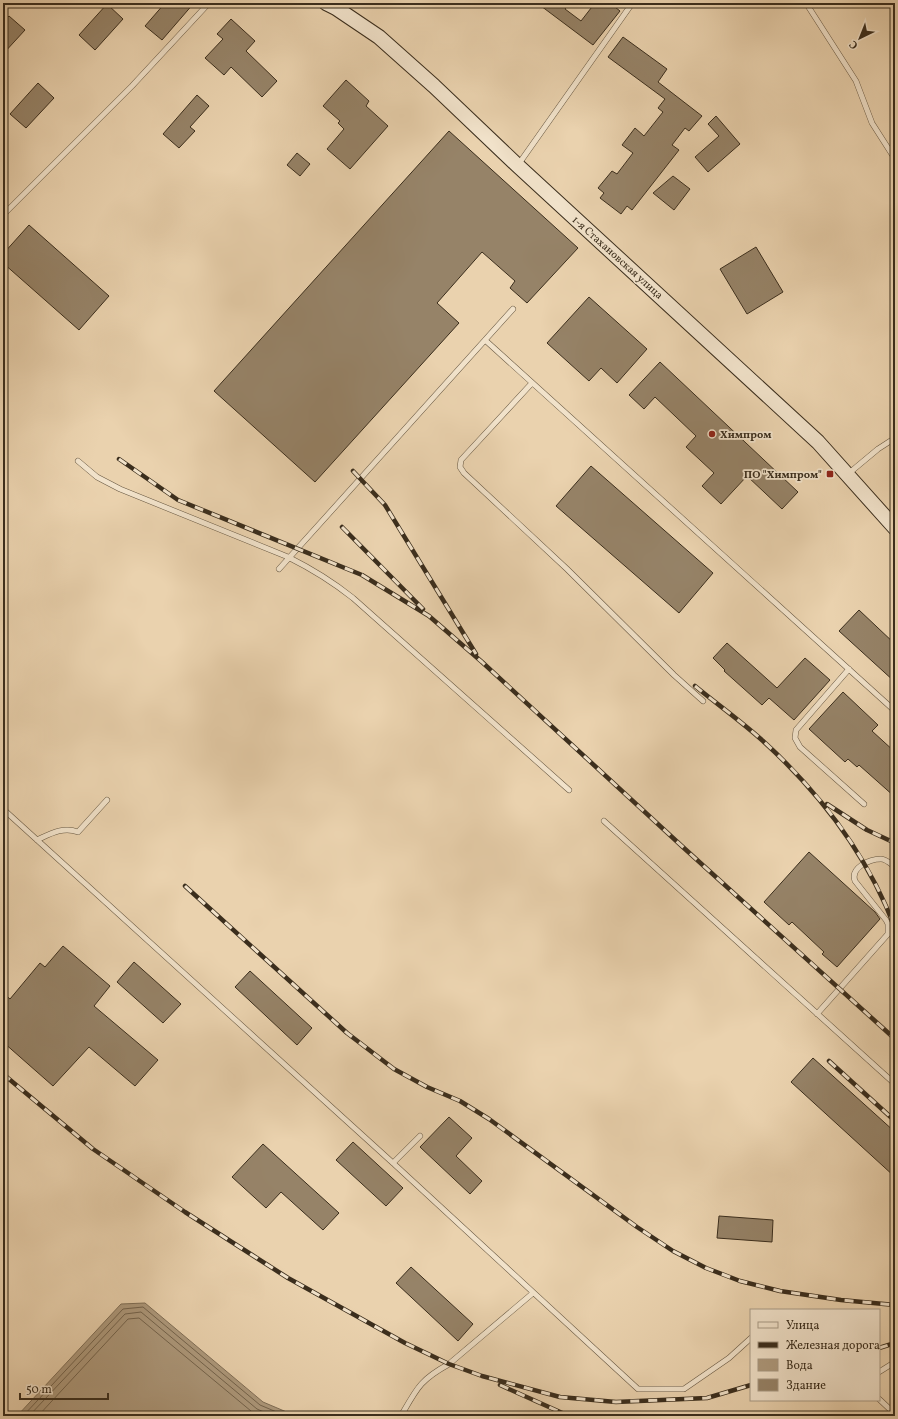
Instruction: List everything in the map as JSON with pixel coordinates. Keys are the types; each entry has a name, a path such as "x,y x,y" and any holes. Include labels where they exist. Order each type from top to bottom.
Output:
{"main road":[{"name":"1-я Стахановская улица","path":"326,3 379,37 434,86 518,166 818,442 895,528"}],"lane":[{"path":"3,216 132,86 209,3"},
{"path":"806,3 856,81 872,123 895,159"},
{"path":"518,166 631,5"},
{"path":"279,568 514,309"},
{"path":"485,340 895,711"},
{"path":"532,382 462,460 460,467 464,473 567,569 674,675 703,701"},
{"path":"847,474 878,449 895,438"},
{"path":"78,461 97,477 120,488 288,557 321,575 354,598 569,790"},
{"path":"849,669 796,730 795,738 800,748 864,804"},
{"path":"37,840 58,831 71,829 78,832 107,800"},
{"path":"3,809 638,1388 684,1389 728,1358 750,1339"},
{"path":"604,821 895,1084"},
{"path":"817,1014 888,934 888,924 886,920 855,881 853,877 854,872 865,863 882,859 890,862 895,867"},
{"path":"393,1163 420,1136"},
{"path":"401,1416 417,1388 424,1380 434,1372 449,1364 533,1293"},
{"path":"880,1371 895,1362"},
{"path":"880,1400 895,1414"}],"water":[{"path":"145,1303 263,1402 296,1416 17,1416 121,1304"}],"building":[{"path":"165,3 194,3 162,40 145,26"},
{"path":"537,3 570,3 565,9 581,21 595,3 610,3 620,11 593,45"},
{"path":"107,4 123,19 95,50 79,35"},
{"path":"9,16 25,30 3,54 3,22"},
{"path":"231,19 255,41 246,51 277,81 262,97 231,67 224,75 205,58 223,39 217,34"},
{"path":"623,37 667,69 658,82 702,116 689,131 685,128 672,145 679,150 632,210 627,206 621,214 600,198 604,193 598,188 612,171 617,174 633,153 622,145 635,128 644,136 663,112 658,108 665,99 608,57"},
{"path":"346,80 369,101 366,106 388,126 350,169 327,149 344,129 338,123 340,121 323,106"},
{"path":"38,83 54,98 26,128 10,114"},
{"path":"197,95 209,106 190,127 195,131 179,148 163,134"},
{"path":"716,116 740,144 708,172 695,157 719,136 708,124"},
{"path":"449,131 578,248 527,303 510,288 515,281 482,252 437,303 459,323 315,482 214,391"},
{"path":"297,153 310,164 300,176 287,165"},
{"path":"673,176 690,189 674,210 653,193"},
{"path":"29,225 109,296 79,330 3,263 3,254"},
{"path":"756,247 783,292 747,314 720,269"},
{"path":"589,297 647,349 617,383 601,368 589,381 547,343"},
{"path":"660,362 798,492 782,509 747,476 721,504 702,486 714,473 686,447 696,436 655,397 644,409 629,395"},
{"path":"591,466 713,573 679,613 556,506"},
{"path":"859,610 895,644 895,682 839,631"},
{"path":"727,643 777,688 805,658 830,680 794,720 769,698 762,705 724,671 725,670 713,658"},
{"path":"843,692 878,725 872,731 895,752 895,797 859,765 857,767 848,759 845,762 809,729"},
{"path":"809,852 875,912 880,919 837,967 822,954 824,952 792,922 789,925 764,902"},
{"path":"63,946 110,986 94,1006 158,1060 135,1086 89,1047 53,1086 3,1042 3,993 10,999 40,963 45,967"},
{"path":"134,962 181,1004 163,1023 117,982"},
{"path":"250,971 312,1028 297,1045 235,987"},
{"path":"813,1058 895,1132 895,1177 791,1082"},
{"path":"449,1117 472,1138 456,1156 482,1181 470,1194 420,1147"},
{"path":"353,1142 403,1188 386,1206 336,1160"},
{"path":"263,1144 339,1213 323,1230 281,1192 266,1208 232,1177"},
{"path":"719,1216 773,1220 772,1242 717,1238"},
{"path":"411,1267 473,1324 458,1341 396,1283"}],"railway":[{"path":"119,459 178,500 362,575 429,616 482,662 685,849 895,1039"},
{"path":"353,471 385,505 476,654"},
{"path":"342,527 423,609"},
{"path":"695,686 763,741 784,761 823,804 856,850 871,875 895,928"},
{"path":"827,804 867,830 895,843"},
{"path":"185,886 347,1033 394,1069 427,1087 460,1101 489,1119 637,1227 673,1251 706,1268 740,1281 780,1291 841,1300 895,1305"},
{"path":"829,1061 895,1121"},
{"path":"3,1074 93,1149 185,1212 288,1278 405,1343 449,1364 482,1376 560,1397 616,1402 707,1398 750,1385"},
{"path":"880,1348 895,1343"},
{"path":"500,1385 569,1416"}],"place":[{"name":"Химпром","path":"712,434"},
{"name":"ПО \"Химпром\"","path":"830,474"}]}
